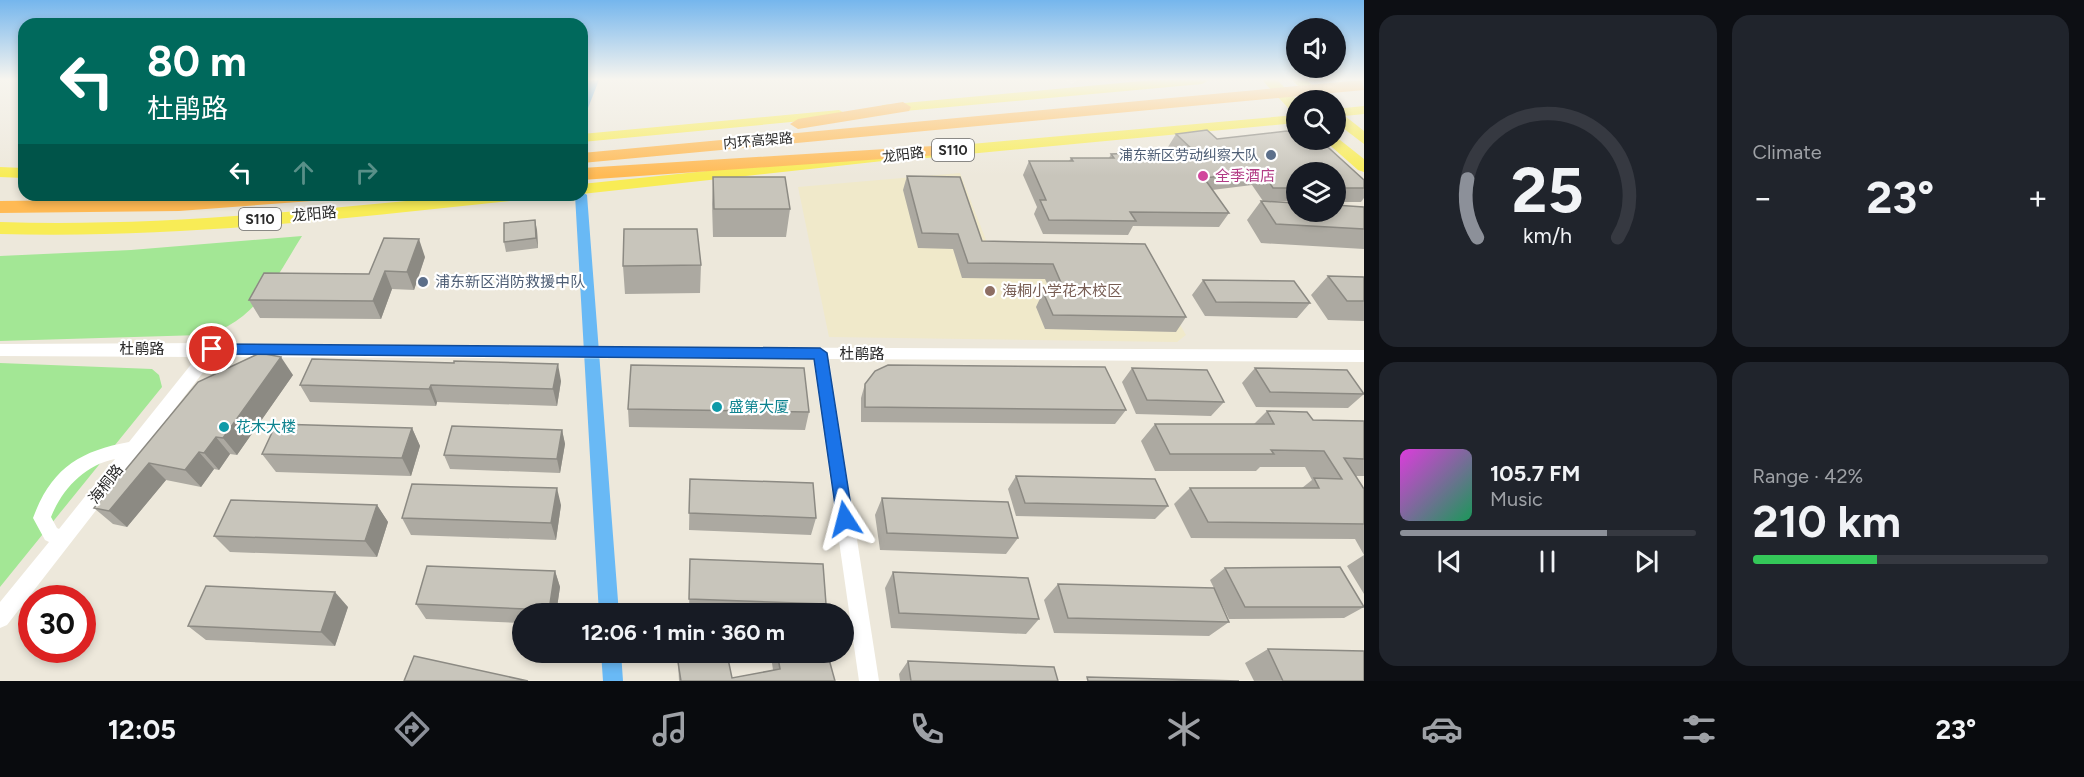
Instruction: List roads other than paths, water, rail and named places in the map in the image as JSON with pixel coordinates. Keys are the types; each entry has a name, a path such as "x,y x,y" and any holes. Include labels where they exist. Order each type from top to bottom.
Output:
{"highway":[{"path":"588,169 607,161 709,138 873,112"},
{"name":"内环高架路","path":"956,129 1116,112"},
{"name":"内环高架路","path":"588,159 607,161 1173,112"},
{"path":"588,153 607,161 933,151"},
{"path":"0,194 18,194"},
{"path":"0,207 90,208 232,201"}],"main road":[{"name":"龙阳路","path":"933,151 1286,119"},
{"path":"1346,123 1364,139"},
{"path":"588,144 607,161 588,182"},
{"path":"1344,150 1364,166"},
{"path":"0,172 18,173"},
{"name":"龙阳路","path":"0,228 84,229 182,225 452,201"}],"street":[{"name":"杜鹃路","path":"0,350 212,349 1364,356"},
{"name":"海桐路","path":"0,618 212,349"},
{"path":"820,353 869,681"},
{"path":"62,539 51,534 42,518 45,507 76,469 92,458 134,448"}],"waterway":[{"path":"581,201 608,603"},
{"path":"612,663 613,681"}],"place":[{"name":"浦东新区劳动纠察大队","path":"1271,155"},
{"name":"全季酒店","path":"1203,176"},
{"name":"浦东新区消防救援中队","path":"423,282"},
{"name":"海桐小学花木校区","path":"990,291"},
{"name":"盛第大厦","path":"717,407"},
{"name":"花木大楼","path":"224,427"}]}
